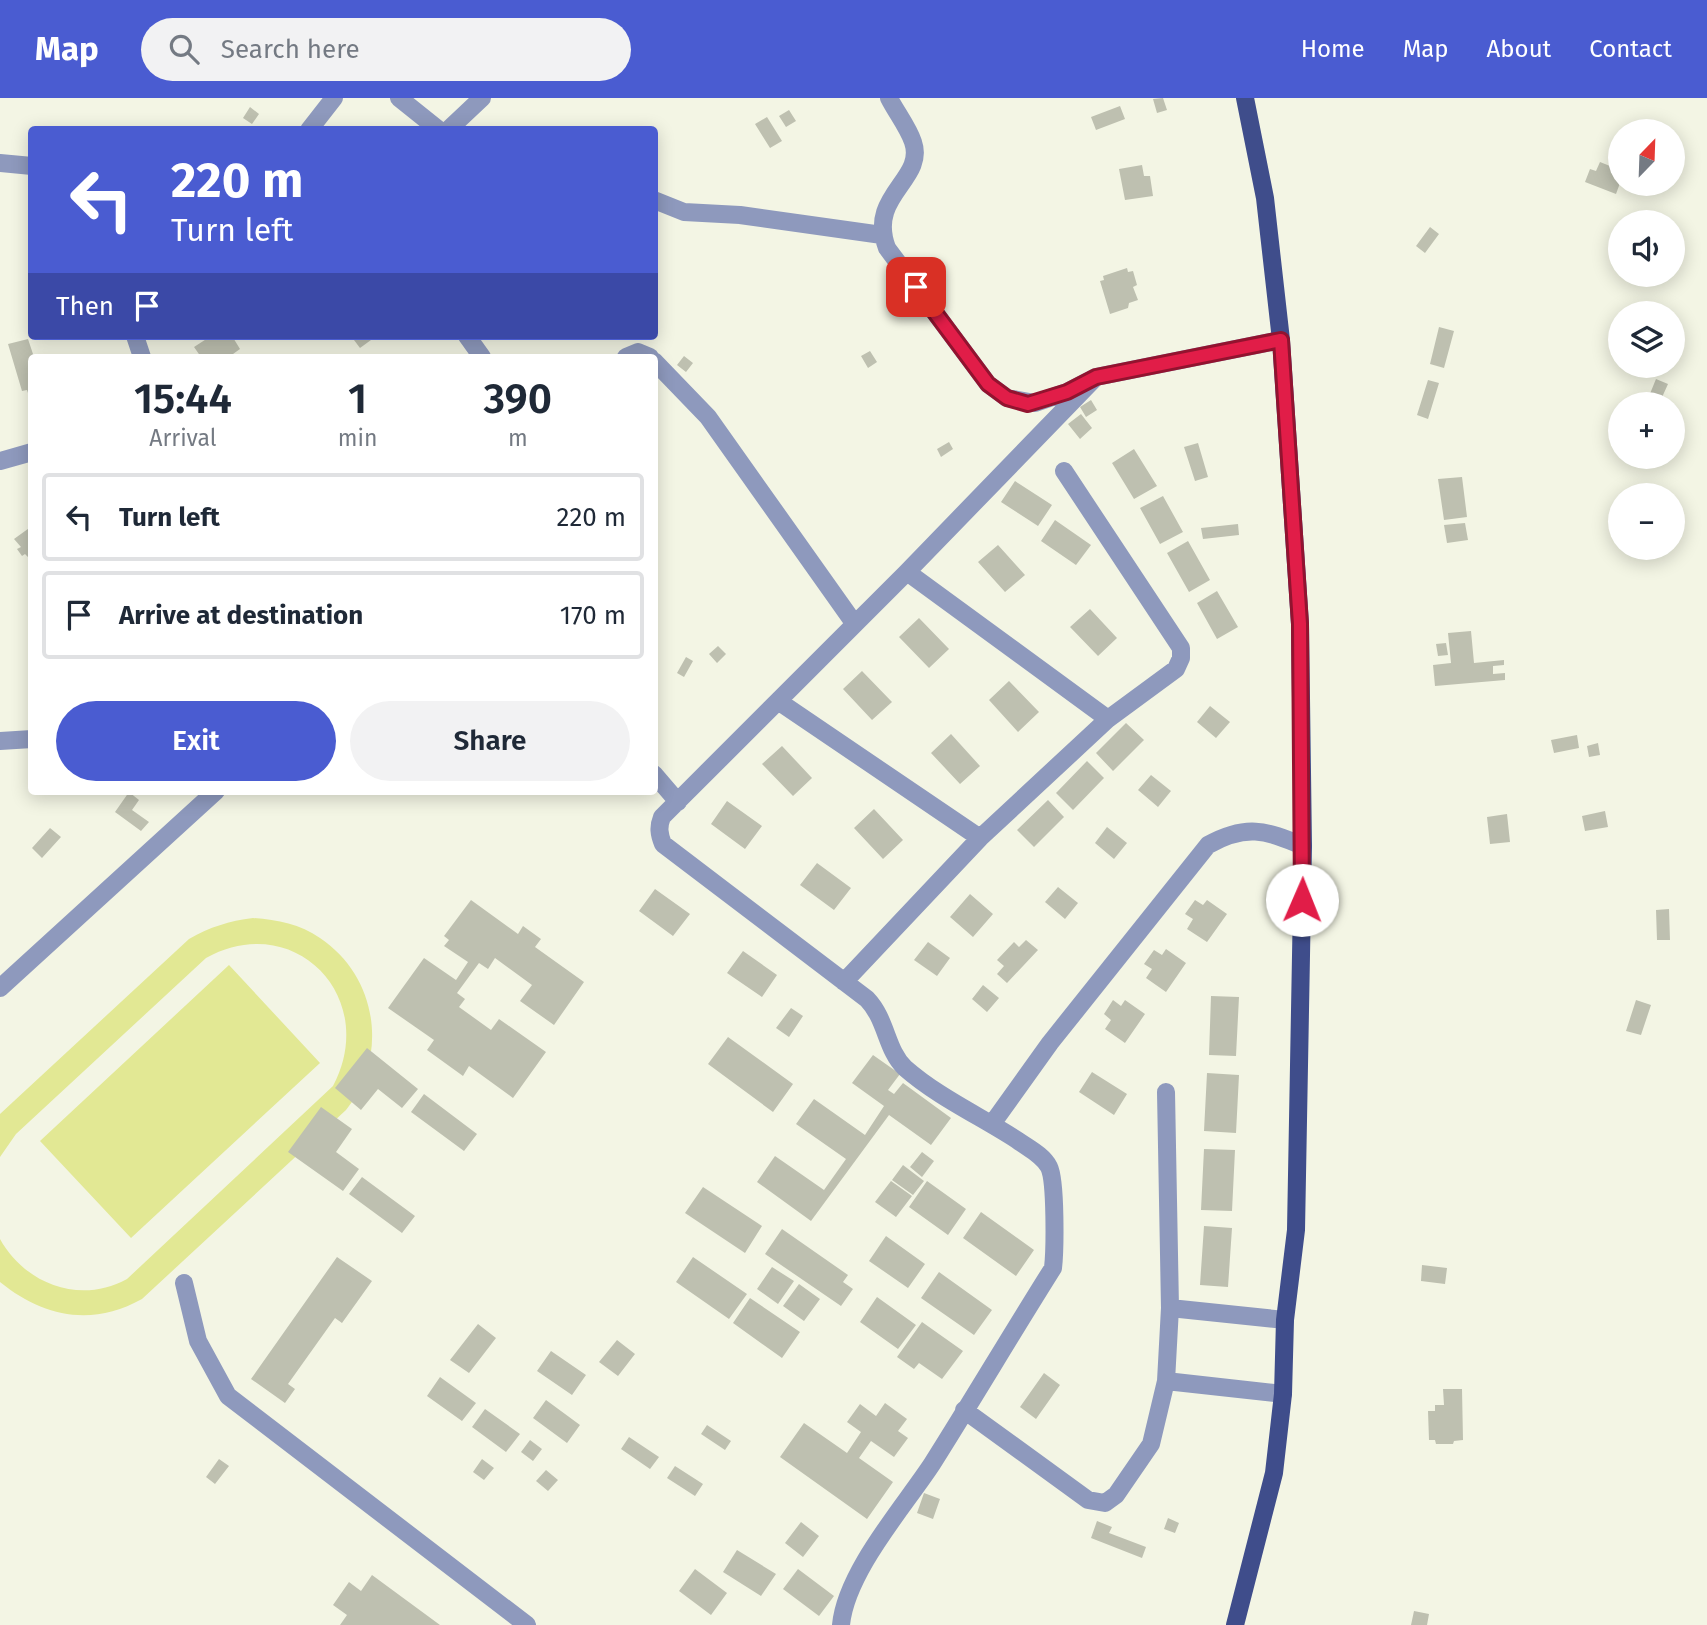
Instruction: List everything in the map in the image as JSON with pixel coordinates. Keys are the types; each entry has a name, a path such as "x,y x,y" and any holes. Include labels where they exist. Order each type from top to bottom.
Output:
{"main road":[{"path":"1235,1625 1274,1473 1283,1394 1285,1320 1297,1203 1303,846 1300,624 1281,340 1262,177 1245,98"}],"street":[{"path":"312,126 334,98"},
{"path":"399,98 434,126"},
{"path":"470,121 482,98"},
{"path":"889,98 913,142 914,165 886,205 882,235 887,248 988,384 1007,398 1035,403 1067,392 1096,377 1281,340"},
{"path":"0,163 28,166"},
{"path":"658,202 684,212 740,215 882,235"},
{"path":"658,365 708,416 854,624"},
{"path":"841,1625 843,1609 863,1565 933,1463 1053,1268 1056,1244 1050,1168 1039,1155 907,1069 894,1053 875,1008 663,844 660,823 1096,377"},
{"path":"0,461 28,453"},
{"path":"844,982 980,838 1108,719 1176,669 1181,658 1181,648 1064,471"},
{"path":"907,572 1108,719"},
{"path":"778,701 980,838"},
{"path":"0,741 28,739"},
{"path":"658,779 678,802"},
{"path":"0,988 212,795"},
{"path":"992,1124 1050,1043 1208,845 1228,834 1253,830 1279,835 1303,846"},
{"path":"964,1410 1088,1500 1105,1503 1116,1495 1151,1444 1166,1381 1170,1307 1166,1092"},
{"path":"184,1283 198,1341 228,1396 527,1625"},
{"path":"1170,1307 1285,1320"},
{"path":"1166,1381 1283,1394"}],"green space":[{"path":"253,918 288,924 312,933 340,954 355,974 365,995 371,1018 372,1042 360,1089 346,1110 142,1299 123,1308 86,1315 51,1310 16,1294 0,1282 0,1239 24,1268 55,1286 91,1290 109,1287 127,1279 333,1086 345,1053 345,1022 337,993 320,970 297,954 270,945 239,946 206,958 16,1134 0,1157 0,1114 189,939 220,925"},
{"path":"229,965 320,1063 131,1238 40,1141"}],"building":[{"path":"1163,98 1167,110 1157,113 1153,99"},
{"path":"1120,106 1125,119 1096,130 1091,117"},
{"path":"250,107 259,114 252,124 243,118"},
{"path":"789,110 796,121 786,127 779,116"},
{"path":"767,117 782,141 770,148 755,124"},
{"path":"1600,162 1608,165 1608,191 1585,182 1590,169 1596,171"},
{"path":"1142,165 1144,176 1150,176 1153,196 1125,200 1119,169"},
{"path":"1430,227 1439,234 1425,253 1416,246"},
{"path":"1127,268 1128,272 1133,271 1137,285 1133,287 1138,300 1129,303 1128,308 1110,314 1100,281 1104,280 1103,276"},
{"path":"1439,327 1454,331 1444,368 1430,364"},
{"path":"28,339 33,354 28,354 28,393 27,390 22,391 8,344"},
{"path":"205,340 234,340 240,349 233,354 199,354 194,347"},
{"path":"354,340 371,340 360,348"},
{"path":"870,351 877,362 868,368 861,356"},
{"path":"684,356 693,363 686,372 677,365"},
{"path":"1656,379 1668,384 1664,392 1651,392"},
{"path":"1428,380 1439,383 1428,419 1417,415"},
{"path":"1091,400 1097,410 1086,417 1080,407"},
{"path":"1081,414 1092,428 1080,439 1068,424"},
{"path":"949,442 953,449 941,457 937,449"},
{"path":"1198,443 1208,477 1195,481 1184,447"},
{"path":"1134,449 1157,486 1134,499 1112,463"},
{"path":"1462,477 1467,517 1444,520 1438,479"},
{"path":"1015,481 1052,505 1038,526 1001,502"},
{"path":"1163,496 1183,532 1160,544 1140,508"},
{"path":"1055,520 1091,545 1076,565 1041,541"},
{"path":"1465,523 1468,540 1447,543 1444,525"},
{"path":"1238,524 1239,535 1203,539 1201,528"},
{"path":"28,529 28,557 25,554 22,556 17,549 21,547 14,539"},
{"path":"1188,541 1210,580 1189,592 1167,553"},
{"path":"998,545 1025,575 1005,592 978,562"},
{"path":"1217,591 1238,627 1217,639 1197,603"},
{"path":"1090,609 1117,638 1098,656 1070,627"},
{"path":"919,618 949,649 929,668 899,637"},
{"path":"1471,631 1474,663 1504,660 1504,665 1493,666 1493,674 1505,673 1505,680 1435,686 1433,665 1451,663 1448,633"},
{"path":"1446,643 1448,655 1438,656 1436,644"},
{"path":"718,646 726,654 717,663 709,654"},
{"path":"686,657 693,661 684,677 677,673"},
{"path":"862,671 892,702 872,720 843,689"},
{"path":"1009,681 1039,712 1018,732 989,700"},
{"path":"1210,706 1230,722 1216,738 1197,722"},
{"path":"1126,723 1144,740 1113,771 1096,753"},
{"path":"951,734 980,766 960,784 931,753"},
{"path":"1577,735 1579,748 1554,753 1551,740"},
{"path":"1598,743 1600,755 1589,757 1587,746"},
{"path":"782,746 812,778 793,796 762,764"},
{"path":"1087,761 1104,778 1073,810 1056,793"},
{"path":"1151,775 1171,791 1158,807 1138,790"},
{"path":"127,795 133,795 139,800 132,810 149,822 141,831 115,812"},
{"path":"1048,800 1064,817 1034,847 1017,830"},
{"path":"727,801 762,826 745,849 711,824"},
{"path":"874,809 903,840 883,859 854,828"},
{"path":"1605,811 1608,827 1585,831 1582,816"},
{"path":"1507,814 1510,842 1490,844 1487,817"},
{"path":"1107,827 1127,843 1114,859 1095,843"},
{"path":"50,828 61,837 42,858 32,848"},
{"path":"817,863 851,888 834,910 800,885"},
{"path":"1058,887 1078,903 1065,919 1045,902"},
{"path":"655,889 690,914 673,936 639,911"},
{"path":"970,894 993,914 973,937 950,917"},
{"path":"471,900 518,934 523,926 541,939 535,947 584,982 554,1025 520,1001 532,985 495,958 488,969 479,963 457,993 465,999 459,1007 491,1030 499,1019 546,1052 513,1098 469,1066 463,1076 427,1050 434,1040 388,1008 424,958 456,980 468,962 444,946 449,940 444,936"},
{"path":"1195,900 1203,905 1207,900 1227,914 1207,942 1187,929 1193,919 1185,914"},
{"path":"1669,909 1670,940 1657,940 1656,910"},
{"path":"1026,940 1038,950 1007,983 997,974 1004,966 997,960 1014,942 1019,947"},
{"path":"928,942 950,958 937,976 914,960"},
{"path":"1166,949 1186,963 1166,992 1146,978 1152,969 1144,964 1154,950 1162,955"},
{"path":"743,951 777,975 762,997 727,973"},
{"path":"983,985 999,998 987,1012 972,999"},
{"path":"1211,996 1239,997 1236,1056 1209,1055"},
{"path":"1113,1000 1121,1006 1125,1000 1145,1014 1125,1043 1105,1029 1111,1020 1104,1014"},
{"path":"1636,1000 1651,1005 1641,1035 1626,1031"},
{"path":"791,1008 803,1016 789,1037 776,1028"},
{"path":"728,1037 793,1084 773,1112 708,1064"},
{"path":"367,1048 418,1089 402,1108 378,1089 361,1110 335,1088"},
{"path":"873,1055 900,1074 888,1090 894,1094 903,1083 951,1118 931,1145 889,1115 811,1221 757,1182 775,1156 824,1190 846,1159 796,1124 814,1099 865,1135 884,1106 852,1083"},
{"path":"1092,1072 1127,1094 1114,1115 1079,1092"},
{"path":"1207,1073 1239,1075 1236,1133 1204,1131"},
{"path":"424,1094 477,1134 464,1151 411,1112"},
{"path":"321,1107 352,1129 336,1152 359,1169 343,1191 288,1152"},
{"path":"1204,1149 1235,1150 1232,1211 1201,1210"},
{"path":"922,1152 934,1161 922,1177 910,1167"},
{"path":"903,1165 924,1181 913,1195 892,1180"},
{"path":"362,1177 415,1216 402,1233 349,1194"},
{"path":"891,1181 912,1196 896,1217 875,1202"},
{"path":"927,1181 966,1209 948,1235 909,1207"},
{"path":"703,1187 762,1226 745,1253 685,1213"},
{"path":"981,1212 1034,1250 1016,1276 963,1238"},
{"path":"1204,1226 1232,1228 1228,1287 1200,1285"},
{"path":"782,1229 848,1275 843,1282 853,1289 841,1306 765,1254"},
{"path":"886,1236 925,1264 908,1288 869,1261"},
{"path":"337,1257 372,1281 342,1323 335,1318 288,1384 295,1389 285,1403 251,1379"},
{"path":"693,1257 747,1294 729,1319 676,1282"},
{"path":"1422,1265 1447,1268 1445,1284 1421,1281"},
{"path":"772,1267 794,1281 778,1304 757,1289"},
{"path":"939,1272 992,1310 974,1335 921,1298"},
{"path":"799,1284 820,1299 804,1321 783,1306"},
{"path":"877,1297 916,1325 898,1349 860,1322"},
{"path":"750,1298 800,1332 782,1358 733,1323"},
{"path":"922,1322 963,1351 942,1379 919,1363 914,1369 897,1357"},
{"path":"478,1324 496,1338 469,1373 450,1360"},
{"path":"617,1340 635,1354 618,1376 599,1362"},
{"path":"551,1351 586,1375 572,1395 537,1371"},
{"path":"1044,1373 1060,1385 1036,1419 1020,1407"},
{"path":"440,1377 476,1403 462,1421 427,1396"},
{"path":"1443,1389 1462,1389 1463,1440 1454,1441 1453,1444 1436,1444 1435,1440 1429,1440 1428,1411 1435,1411 1435,1405 1444,1405"},
{"path":"546,1400 580,1425 567,1443 533,1418"},
{"path":"885,1403 907,1419 898,1431 908,1438 894,1457 871,1441 859,1458 893,1482 867,1519 780,1457 804,1423 847,1453 861,1432 847,1422 860,1404 876,1416"},
{"path":"485,1409 520,1434 506,1452 472,1427"},
{"path":"707,1425 731,1441 725,1450 701,1434"},
{"path":"629,1437 659,1457 650,1469 621,1449"},
{"path":"530,1440 542,1449 533,1461 521,1452"},
{"path":"219,1459 229,1466 215,1484 206,1477"},
{"path":"482,1459 494,1468 484,1480 473,1472"},
{"path":"675,1466 703,1484 695,1496 667,1478"},
{"path":"546,1470 558,1480 548,1491 536,1481"},
{"path":"924,1493 940,1499 933,1519 917,1513"},
{"path":"1168,1518 1179,1523 1175,1533 1164,1529"},
{"path":"1097,1521 1112,1527 1109,1533 1146,1547 1142,1558 1091,1538"},
{"path":"801,1522 819,1536 803,1557 785,1543"},
{"path":"737,1550 776,1574 761,1596 723,1572"},
{"path":"695,1569 727,1593 711,1615 679,1591"},
{"path":"798,1569 834,1596 819,1616 783,1589"},
{"path":"372,1575 440,1625 340,1625 347,1615 333,1605 349,1582 361,1591"},
{"path":"1414,1611 1429,1614 1427,1625 1411,1625"}],"route":[{"path":"916,287 988,384 1007,398 1028,404 1067,392 1096,377 1281,340 1300,624 1302,900"}]}
